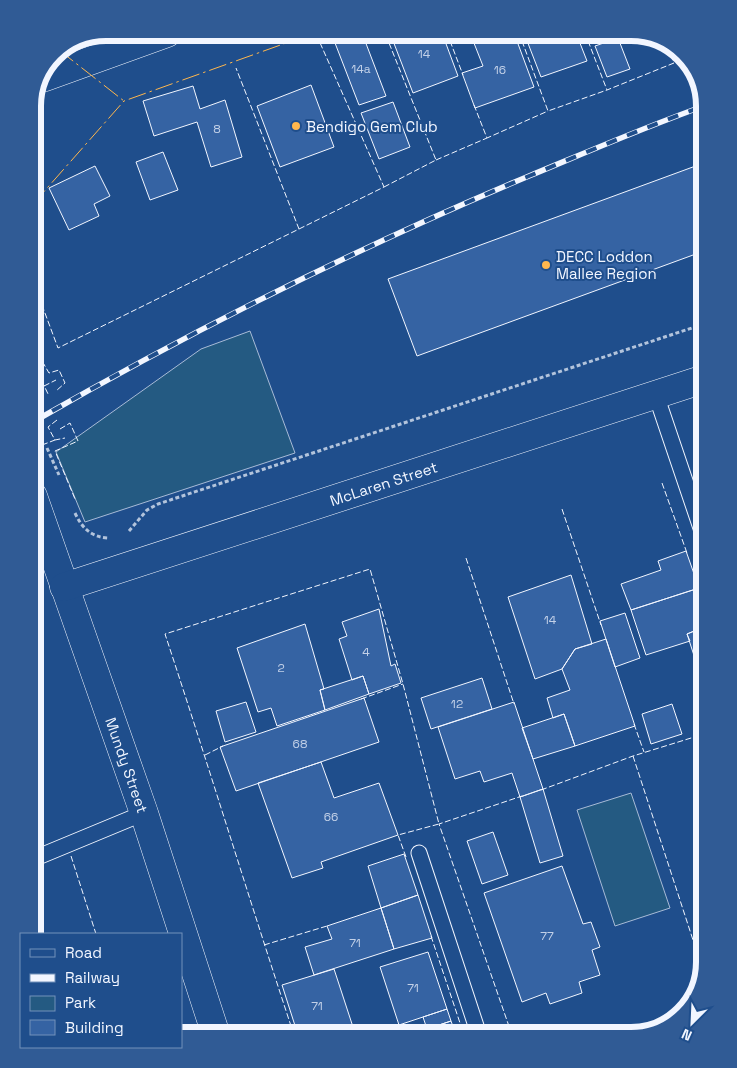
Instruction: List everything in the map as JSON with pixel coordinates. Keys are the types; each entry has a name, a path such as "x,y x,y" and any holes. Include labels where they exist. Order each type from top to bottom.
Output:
{"street":[{"path":"49,75 143,41"},
{"name":"McLaren Street","path":"64,587 696,382"},
{"name":"Mundy Street","path":"41,519 144,813 213,1027"}],"lane":[{"path":"656,395 696,514"},
{"path":"41,855 144,813"},
{"path":"420,853 476,1027"}],"path":[{"path":"124,535 147,510 158,504 696,327"},
{"path":"48,448 62,482"},
{"path":"72,506 80,523 88,532 95,536 110,539"}],"green space":[{"path":"250,331 295,453 85,522 56,452 201,349"},
{"path":"631,793 670,908 615,926 577,810"}],"building":[{"path":"340,41 365,41 386,96 359,105 335,43"},
{"path":"393,41 445,41 458,76 413,93"},
{"path":"473,41 517,41 534,87 475,108 462,73 483,66"},
{"path":"527,41 579,41 587,61 541,77"},
{"path":"609,41 619,41 630,69 607,77 595,46"},
{"name":"Bendigo Gem Club","path":"311,85 334,147 280,167 257,106"},
{"path":"193,86 200,109 225,100 242,157 211,167 197,122 154,136 143,101"},
{"path":"393,102 410,147 379,159 361,113"},
{"path":"163,152 178,190 150,200 136,162"},
{"path":"95,166 110,196 94,204 99,216 69,230 49,188"},
{"name":"DECC Loddon Mallee Region","path":"696,166 696,254 417,356 388,279"},
{"path":"686,551 696,579 696,589 631,610 621,584 661,570 658,561"},
{"path":"571,575 592,644 575,649 562,669 535,679 508,597"},
{"path":"696,589 696,630 687,634 690,641 646,655 631,610"},
{"path":"379,609 391,666 395,664 401,683 369,694 363,676 352,680 339,639 347,636 342,622"},
{"path":"625,613 640,658 615,667 600,621"},
{"path":"305,624 324,689 320,690 325,710 277,726 271,708 258,712 237,648"},
{"path":"696,630 696,662 687,634"},
{"path":"606,639 635,726 575,746 564,714 553,718 547,698 570,690 562,669 575,649"},
{"path":"363,676 369,694 325,710 320,690"},
{"path":"482,678 492,709 431,729 421,698"},
{"path":"364,698 379,742 236,791 220,747"},
{"path":"246,702 256,732 225,742 216,711"},
{"path":"514,702 543,789 520,797 512,773 484,782 480,771 455,779 438,727"},
{"path":"672,704 682,734 651,744 642,714"},
{"path":"564,714 575,746 533,759 522,728"},
{"path":"321,762 334,798 379,783 398,835 321,862 323,868 292,878 258,783"},
{"path":"543,789 563,856 540,863 520,797"},
{"path":"493,832 508,875 482,884 467,841"},
{"path":"404,854 418,895 381,908 368,866"},
{"path":"562,866 583,924 591,922 600,947 592,950 600,975 579,982 582,993 550,1004 546,993 522,1002 484,893"},
{"path":"418,895 432,938 394,949 381,908"},
{"path":"381,908 394,949 314,975 305,947 332,939 327,926"},
{"path":"428,952 447,1009 399,1025 380,967"},
{"path":"334,969 353,1027 295,1027 282,985"},
{"path":"447,1009 451,1021 433,1027 426,1027 423,1017"},
{"path":"451,1021 453,1027 433,1027"}],"railway":[{"path":"41,417 215,322 402,231 529,176 696,109"}],"fence":[{"path":"299,229 384,187 319,41"},
{"path":"384,187 436,160 388,41"},
{"path":"450,41 463,75"},
{"path":"522,41 548,111 607,90"},
{"path":"588,41 607,90 674,63 672,56"},
{"path":"41,302 58,348 299,229 236,68"},
{"path":"474,105 487,138 548,111"},
{"path":"436,160 487,138"},
{"path":"41,359 49,373 59,370 65,383 56,391"},
{"path":"41,379 49,396"},
{"path":"44,386 56,380"},
{"path":"57,420 48,427 55,440 65,438"},
{"path":"60,429 70,423 78,441 55,451 75,499"},
{"path":"42,445 55,440"},
{"path":"662,483 687,553"},
{"path":"562,509 601,625"},
{"path":"466,558 514,704"},
{"path":"291,1027 165,634 370,569 403,684 439,824 398,835 406,857"},
{"path":"361,699 403,684"},
{"path":"634,724 644,752"},
{"path":"541,790 633,756 696,736"},
{"path":"205,755 223,746"},
{"path":"633,756 693,940"},
{"path":"509,1027 439,824 522,796"},
{"path":"71,856 96,933"},
{"path":"264,945 327,926"},
{"path":"431,936 461,1027"}],"power":[{"path":"41,195 124,101 292,41"},
{"path":"66,55 124,101"}],"place":[{"name":"Bendigo Gem Club","path":"296,126"},
{"name":"DECC Loddon Mallee Region","path":"546,265"}]}
